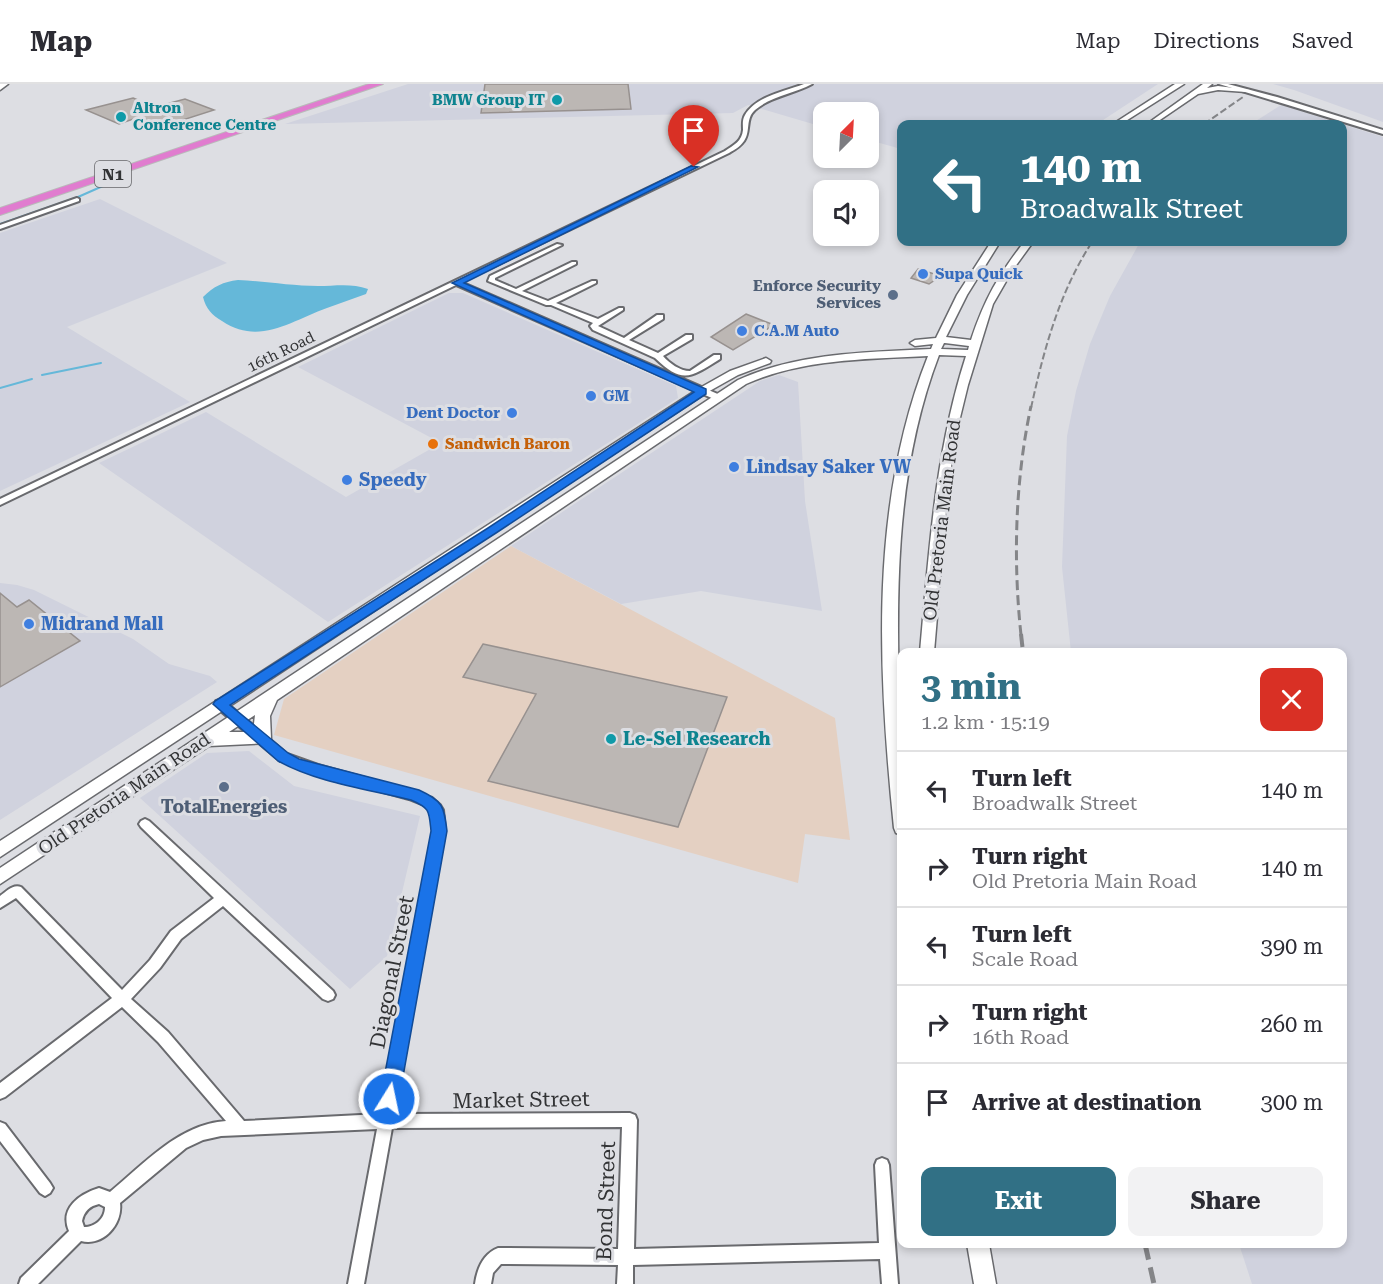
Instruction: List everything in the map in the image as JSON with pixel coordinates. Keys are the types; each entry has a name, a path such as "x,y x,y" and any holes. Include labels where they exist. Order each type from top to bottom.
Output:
{"highway":[{"name":"N1","path":"0,203 357,84"},
{"name":"N1","path":"0,212 378,84"},
{"path":"227,136 392,84"},
{"path":"207,134 330,88"}],"main road":[{"path":"0,88 4,84"},
{"path":"1163,95 1172,84"},
{"path":"1123,120 1180,84"},
{"path":"1156,120 1208,84"},
{"path":"1197,93 1218,88 1245,86 1256,88"},
{"path":"897,773 891,706 890,625 896,508 906,449 920,394 938,346 964,289 992,246"},
{"name":"Old Pretoria Main Road","path":"927,648 946,459 953,418 988,304 1025,246"},
{"name":"Old Pretoria Main Road","path":"0,850 220,704 492,530 702,391 747,367 785,357 938,346 973,348"},
{"name":"Old Pretoria Main Road","path":"0,877 746,379 775,369 805,363 867,357 938,346"},
{"path":"867,357 902,359 916,366 922,376 920,394"},
{"path":"203,741 240,737 262,738 262,716 272,695"},
{"path":"979,1248 985,1284"}],"street":[{"name":"16th Road","path":"0,502 574,226 658,188 742,142 746,133 746,118 752,110 809,84"},
{"path":"1222,84 1245,86 1383,132"},
{"path":"1256,88 1383,127"},
{"path":"0,227 77,200"},
{"path":"559,245 491,279 543,304 553,304 594,282"},
{"path":"516,291 574,263"},
{"path":"457,283 565,320 717,397"},
{"path":"553,304 565,320 598,322"},
{"path":"621,309 594,326 658,356 666,364 688,374 717,357"},
{"path":"625,340 660,317"},
{"path":"658,356 689,337"},
{"path":"220,704 262,738"},
{"name":"Diagonal Street","path":"262,738 283,757 294,763 324,773 414,794 429,801 437,809 439,831 356,1284"},
{"path":"145,824 328,995"},
{"path":"0,903 17,891 122,999 163,1037 240,1127"},
{"path":"0,1092 122,999 155,964 176,935 224,898"},
{"name":"Market Street","path":"111,1201 192,1137 221,1129 385,1121 630,1120"},
{"name":"Bond Street","path":"625,1284 630,1120"},
{"path":"0,1129 45,1188"},
{"path":"882,1165 890,1284"},
{"path":"99,1196 111,1201 113,1214 105,1227 91,1235 78,1233 74,1227 74,1220 82,1204 99,1196"},
{"path":"27,1284 78,1233"},
{"path":"483,1284 484,1273 489,1263 498,1256 625,1257 886,1251"}],"shaded area":[{"path":"408,84 1158,84 1103,120 897,120 897,148 879,143 879,102 813,102 813,124 748,105 733,113 285,124"},
{"path":"1273,84 1383,84 1383,122 1294,90"},
{"path":"1281,105 1329,120 1257,120"},
{"path":"1347,126 1383,137 1383,1284 1252,1284 1240,1248 1347,1248 1347,648 1071,648 1062,567 1067,436 1076,391 1090,344 1110,296 1138,246 1347,246"},
{"path":"100,199 227,263 67,327 190,402 0,491 0,233"},
{"path":"449,293 463,293 676,386 678,398 328,622 99,463 206,412 346,497 441,443 298,367"},
{"path":"779,375 798,382 805,501 822,611 701,591 621,604 511,546 760,381"},
{"path":"511,546 835,718 850,840 805,834 798,883 274,735 284,699"},
{"path":"0,583 34,590 133,639 169,664 210,676 217,682 0,820"},
{"path":"249,751 294,786 420,816 387,956 350,989 140,798 207,753"}],"water":[{"path":"238,280 308,286 350,285 368,289 366,294 275,329 249,331 236,328 215,316 203,297 219,285"}],"building":[{"name":"BMW Group IT","path":"485,84 628,84 631,109 481,113"},
{"path":"133,98 155,107 185,99 214,110 164,126 139,117 119,124 86,110"},
{"name":"Supa Quick","path":"918,269 941,276 929,284 911,278"},
{"name":"C.A.M Auto","path":"746,314 774,325 733,350 711,337"},
{"name":"Midrand Mall","path":"0,593 17,607 29,600 80,641 0,687"},
{"name":"Le-Sel Research","path":"483,644 727,697 678,827 488,781 536,694 463,677"}],"waterway":[{"path":"0,224 78,197 130,174"},
{"path":"42,375 101,363"},
{"path":"0,388 32,379"}],"railway":[{"path":"1210,120 1243,97"},
{"path":"1031,408 1054,322 1070,281 1089,246"},
{"path":"1021,635 1018,607 1017,520 1022,463 1031,406"},
{"path":"1021,634 1023,648"},
{"path":"1146,1248 1154,1284"}],"place":[{"name":"BMW Group IT","path":"557,100"},
{"name":"Altron Conference Centre","path":"121,117"},
{"name":"Supa Quick","path":"923,274"},
{"name":"Enforce Security Services","path":"893,295"},
{"name":"C.A.M Auto","path":"742,331"},
{"name":"GM","path":"591,396"},
{"name":"Dent Doctor","path":"512,413"},
{"name":"Sandwich Baron","path":"433,444"},
{"name":"Lindsay Saker VW","path":"734,467"},
{"name":"Speedy","path":"347,480"},
{"name":"Midrand Mall","path":"29,624"},
{"name":"Le-Sel Research","path":"611,739"},
{"name":"TotalEnergies","path":"224,787"}],"route":[{"path":"389,1099 439,831 437,809 429,801 414,794 324,773 294,763 283,757 220,704 492,530 702,391 457,283 694,167"}]}
